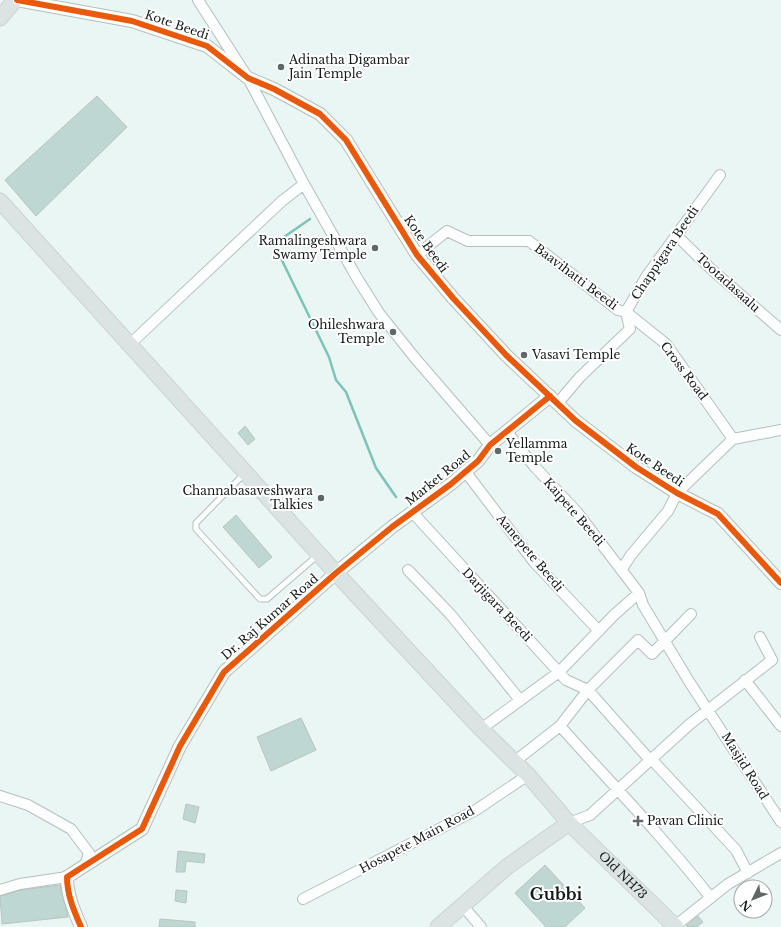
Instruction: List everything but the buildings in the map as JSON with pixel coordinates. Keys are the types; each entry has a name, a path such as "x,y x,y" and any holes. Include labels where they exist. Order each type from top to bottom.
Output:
{"main road":[{"path":"0,18 16,0"},
{"name":"Old NH73","path":"0,201 319,555 480,729 528,775 569,823 675,927"},
{"path":"438,927 508,866 569,823"}],"street":[{"name":"Kote Beedi","path":"16,0 132,21 208,46 248,78 274,89 320,114 346,140 417,255 458,304 506,355 576,421 636,467 677,493 718,514 781,583"},
{"path":"198,0 248,78 304,184 379,313 414,358 490,446"},
{"name":"Chappigara Beedi","path":"554,400 630,329 626,312 646,276 720,174"},
{"path":"129,345 276,206 304,184"},
{"name":"Baavihatti Beedi","path":"417,255 447,231 468,242 529,242 618,310 626,312"},
{"name":"Tootadasaalu","path":"676,235 711,269 781,330"},
{"name":"Cross Road","path":"626,312 666,344 733,439"},
{"name":"Market Road","path":"336,573 392,527 451,484 478,461 490,446 507,432 554,400"},
{"path":"622,569 631,555 668,511 677,493 733,439 781,430"},
{"name":"Kaipete Beedi","path":"507,432 534,466 576,512 622,569 639,593 643,605 664,640"},
{"name":"Aanepete Beedi","path":"465,472 534,562 600,631"},
{"name":"Darjigara Beedi","path":"413,513 517,629 566,680 588,690"},
{"path":"408,570 451,615 520,700"},
{"name":"Dr. Raj Kumar Road","path":"67,877 86,863 113,849 142,829 180,746 224,672 336,573"},
{"path":"480,729 559,672 639,593"},
{"path":"514,762 560,726 588,690 638,640 652,654 691,614"},
{"path":"569,823 590,815 650,760 745,680 772,660 760,637"},
{"name":"Masjid Road","path":"664,640 690,683 778,810 781,822"},
{"path":"745,680 781,726"},
{"path":"588,690 650,760 655,763 736,850 748,873"},
{"path":"560,726 617,790 637,809 711,898"},
{"name":"Hosapete Main Road","path":"303,899 476,810 528,775"},
{"path":"0,796 28,805 71,829 89,853 86,863"},
{"path":"675,927 728,884 781,853"},
{"path":"0,890 20,884 67,877 67,887 75,916 81,927"},
{"path":"462,905 481,927"}],"lane":[{"path":"245,473 196,523 196,529 260,599 267,599 319,555"}],"waterway":[{"path":"310,219 274,244 329,357 336,380 346,392 376,468 396,497"}],"cycle path":[{"path":"17,0 132,21 207,46 248,78 274,89 320,114 346,140 417,255 453,298 506,355 576,421 636,467 677,493 718,514 781,583"},
{"path":"81,927 73,909 67,884 67,877 142,829 180,746 224,672 336,573 392,527 451,484 478,461 490,445 550,396"}],"place":[{"name":"Adinatha Digambar Jain Temple","path":"281,67"},
{"name":"Ramalingeshwara Swamy Temple","path":"375,248"},
{"name":"Ohileshwara Temple","path":"393,332"},
{"name":"Vasavi Temple","path":"524,355"},
{"name":"Yellamma Temple","path":"498,451"},
{"name":"Channabasaveshwara Talkies","path":"321,498"},
{"name":"Pavan Clinic","path":"638,821"}],"district":[{"name":"Gubbi","path":"556,894"}]}
